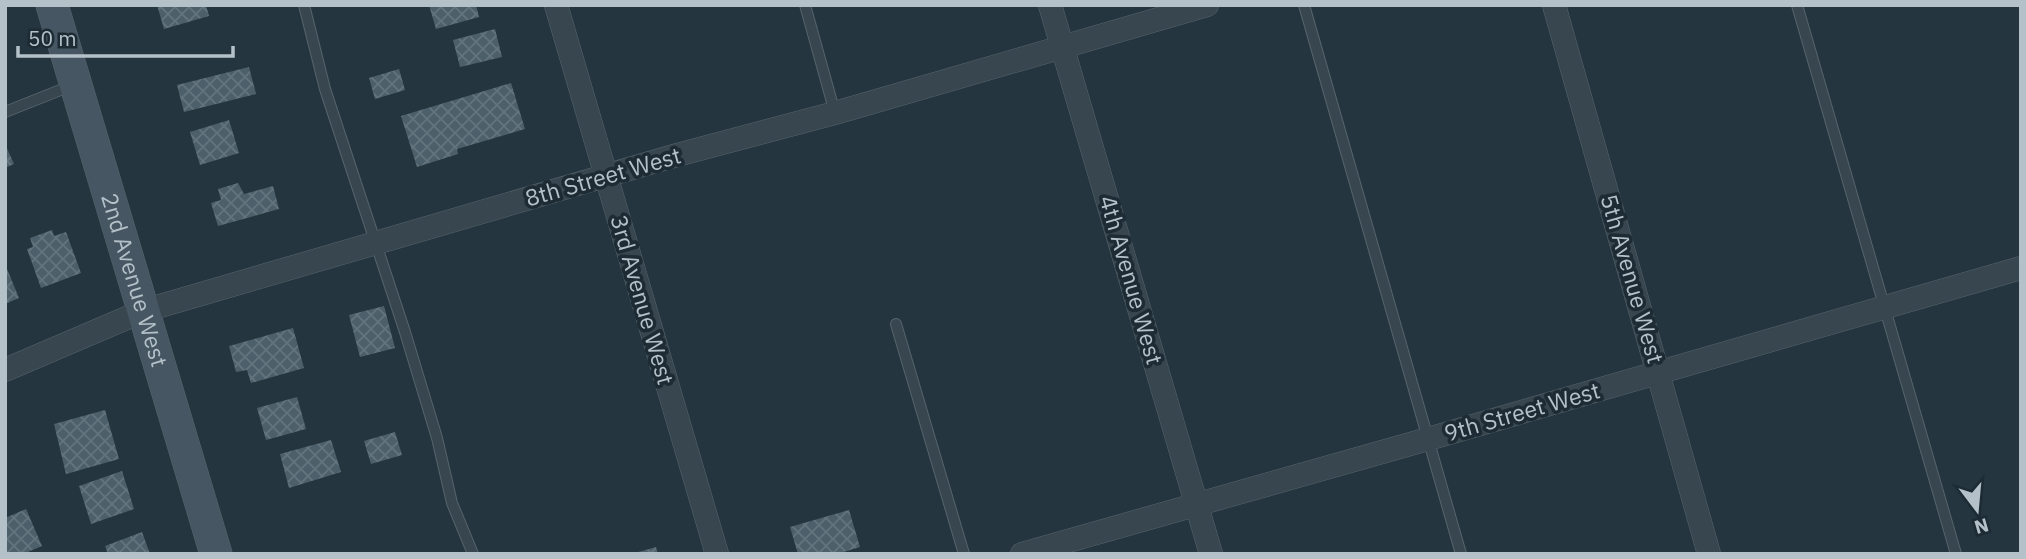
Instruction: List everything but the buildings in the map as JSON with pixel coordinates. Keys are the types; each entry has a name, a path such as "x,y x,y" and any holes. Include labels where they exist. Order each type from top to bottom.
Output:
{"main road":[{"name":"2nd Avenue West","path":"52,5 216,554"}],"street":[{"name":"3rd Avenue West","path":"556,5 717,554"},
{"name":"4th Avenue West","path":"1050,5 1211,554"},
{"name":"8th Street West","path":"5,370 143,311 1208,5"},
{"name":"5th Avenue West","path":"1554,5 1709,554"},
{"name":"9th Street West","path":"1022,554 2021,268"}],"lane":[{"path":"304,5 325,89 437,438 452,503 473,554"},
{"path":"805,5 835,113"},
{"path":"1304,5 1461,554"},
{"path":"1797,5 1956,554"},
{"path":"5,111 76,83"},
{"path":"896,324 964,554"}]}
